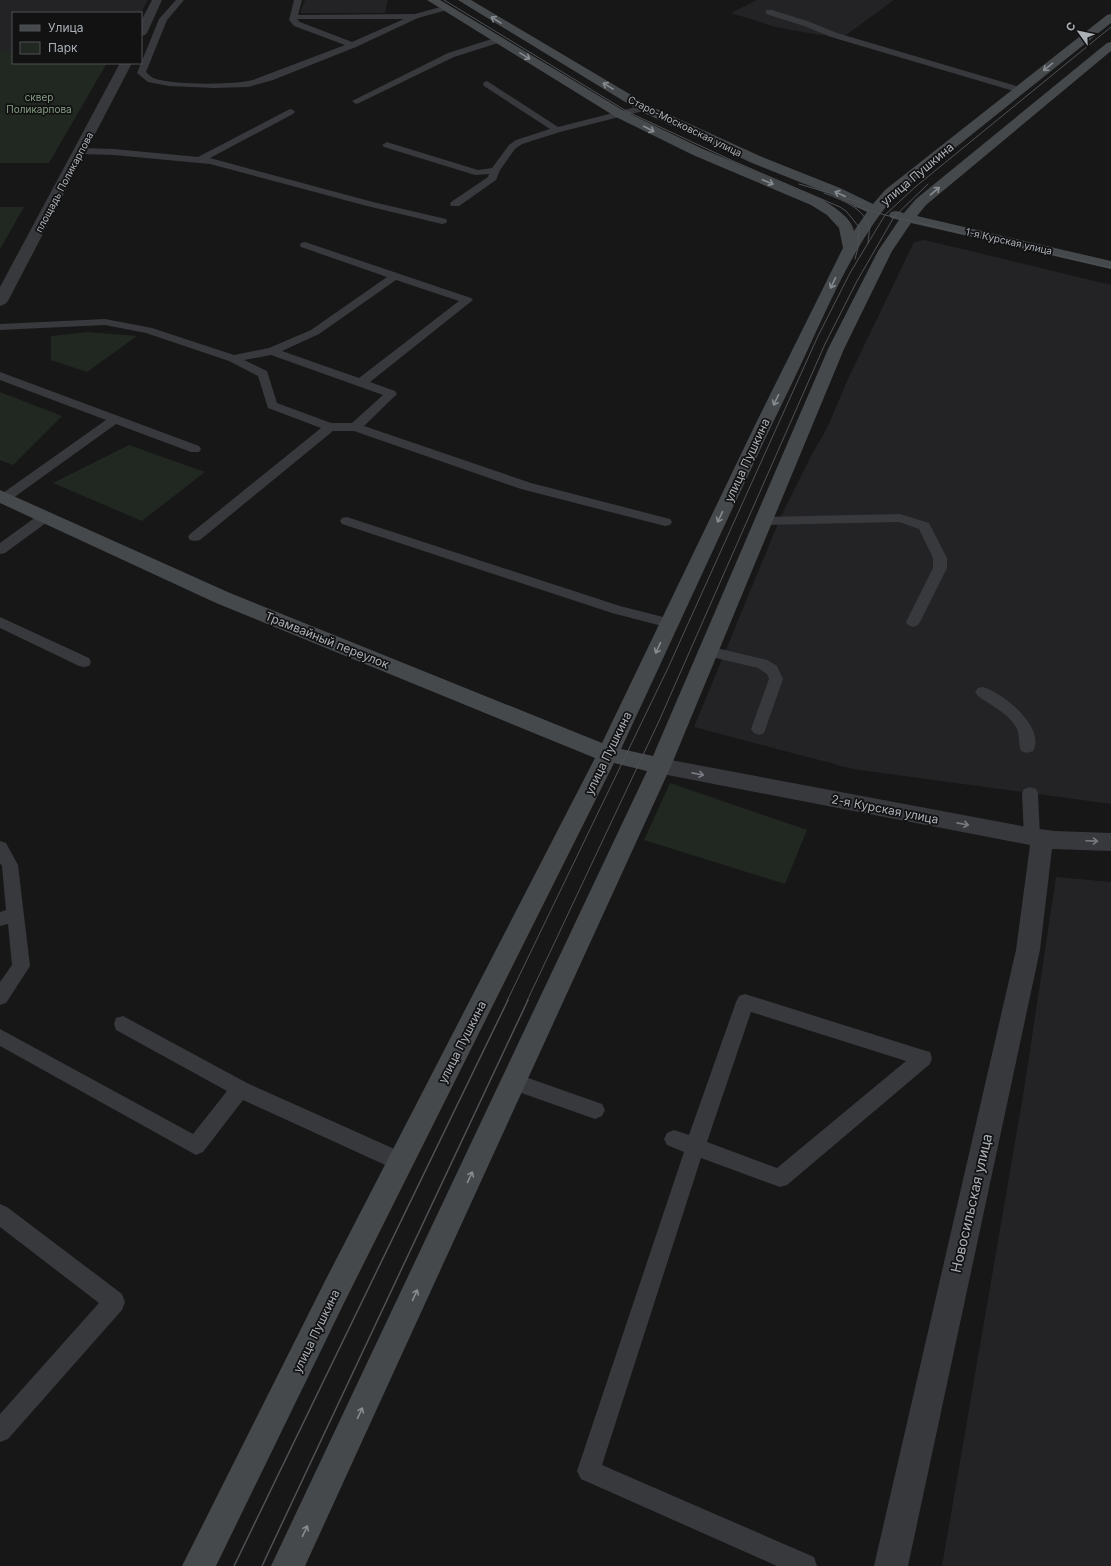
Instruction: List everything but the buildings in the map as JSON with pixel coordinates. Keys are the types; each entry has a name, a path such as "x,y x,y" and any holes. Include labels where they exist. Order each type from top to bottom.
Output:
{"main road":[{"path":"432,0 620,114 692,149 816,202 832,212 846,227 850,248"},
{"name":"Старо-Московская улица","path":"463,0 644,108 757,160 834,191 875,210"},
{"name":"улица Пушкина","path":"199,1566 401,1162 608,754 765,421 850,248 875,210 890,193 1111,17"},
{"name":"улица Пушкина","path":"288,1566 660,766 836,349 885,252 907,218 921,202 1111,45"},
{"path":"816,202 875,210"},
{"name":"1-я Курская улица","path":"875,210 1111,264"},
{"name":"Трамвайный переулок","path":"2,497 223,598 608,754 660,766"}],"street":[{"path":"142,32 157,0"},
{"name":"площадь Поликарпова","path":"0,301 125,64"},
{"name":"2-я Курская улица","path":"660,766 1037,838 1111,842"},
{"name":"Новосильская улица","path":"891,1566 1028,950 1037,838"}],"lane":[{"path":"180,0 163,19 141,73 152,81 179,84 249,84 270,78 353,45 415,16 444,8"},
{"path":"298,0 293,17 293,20 297,24 353,45"},
{"path":"769,12 807,24 834,35 1020,90"},
{"path":"293,17 415,16"},
{"path":"356,101 451,55 498,40"},
{"path":"487,84 557,130"},
{"path":"455,204 493,178 494,170 512,147 519,142 557,130 644,108"},
{"path":"199,160 290,112"},
{"path":"387,145 478,173 494,170"},
{"path":"80,152 114,152 210,161 371,204 442,221"},
{"path":"305,245 467,300 361,383"},
{"path":"233,359 272,351 315,332 395,276"},
{"path":"0,327 105,322 148,330 233,359 263,374 272,404 330,427 355,427 526,486 665,522"},
{"path":"272,351 391,394 355,427"},
{"path":"0,376 195,449"},
{"path":"2,497 115,419"},
{"path":"195,537 330,427"},
{"path":"0,550 45,517"},
{"path":"763,522 900,518 924,526 940,558 940,568 913,622"},
{"path":"347,521 617,610 670,623"},
{"path":"0,622 84,662"},
{"path":"708,651 762,664 775,672 776,679 759,729"},
{"path":"983,692 1013,714 1021,723 1027,735 1027,747"},
{"path":"1030,793 1037,838"},
{"path":"0,848 10,865 8,917 21,966 0,997"},
{"path":"674,1139 695,1147 780,1178 924,1058 745,1002 695,1147 589,1472 805,1566"},
{"path":"123,1024 240,1089 401,1162"},
{"path":"0,1037 196,1146 240,1089"},
{"path":"514,1082 595,1110"},
{"path":"0,1214 114,1302 0,1430"}],"shaded area":[{"path":"0,0 148,0 142,12 12,12 12,51 0,51"},
{"path":"305,0 388,0 385,13 300,13"},
{"path":"757,0 894,0 846,35 819,35 776,27 731,13"},
{"path":"925,240 1111,285 1111,804 853,769 694,727 782,514 812,454 827,428 848,379 914,242"},
{"path":"1056,877 1111,882 1111,1566 942,1566 1024,1090"}],"green space":[{"name":"сквер Поликарпова","path":"0,51 12,51 12,64 106,64 49,163 0,163"},
{"path":"0,207 24,207 0,249"},
{"path":"88,332 137,336 87,372 51,360 51,336"},
{"path":"0,392 62,416 13,465 0,460"},
{"path":"129,445 205,472 142,521 53,483"},
{"path":"670,783 807,830 785,884 644,840"}],"tram line":[{"path":"444,0 628,112 733,161 840,207 846,211 859,227 858,248 855,259"},
{"path":"885,215 914,188 1111,27"},
{"path":"799,184 862,203"},
{"path":"894,217 928,184"},
{"path":"824,193 851,205 863,215 867,220 869,227 868,243"},
{"path":"854,206 885,215"},
{"path":"507,1001 668,668 818,336 850,273 885,215"},
{"path":"885,215 894,217"},
{"path":"527,1001 659,721 825,344 857,281 894,217"},
{"path":"894,217 1111,268"},
{"path":"234,1566 508,1000"},
{"path":"262,1566 528,1000"}]}
